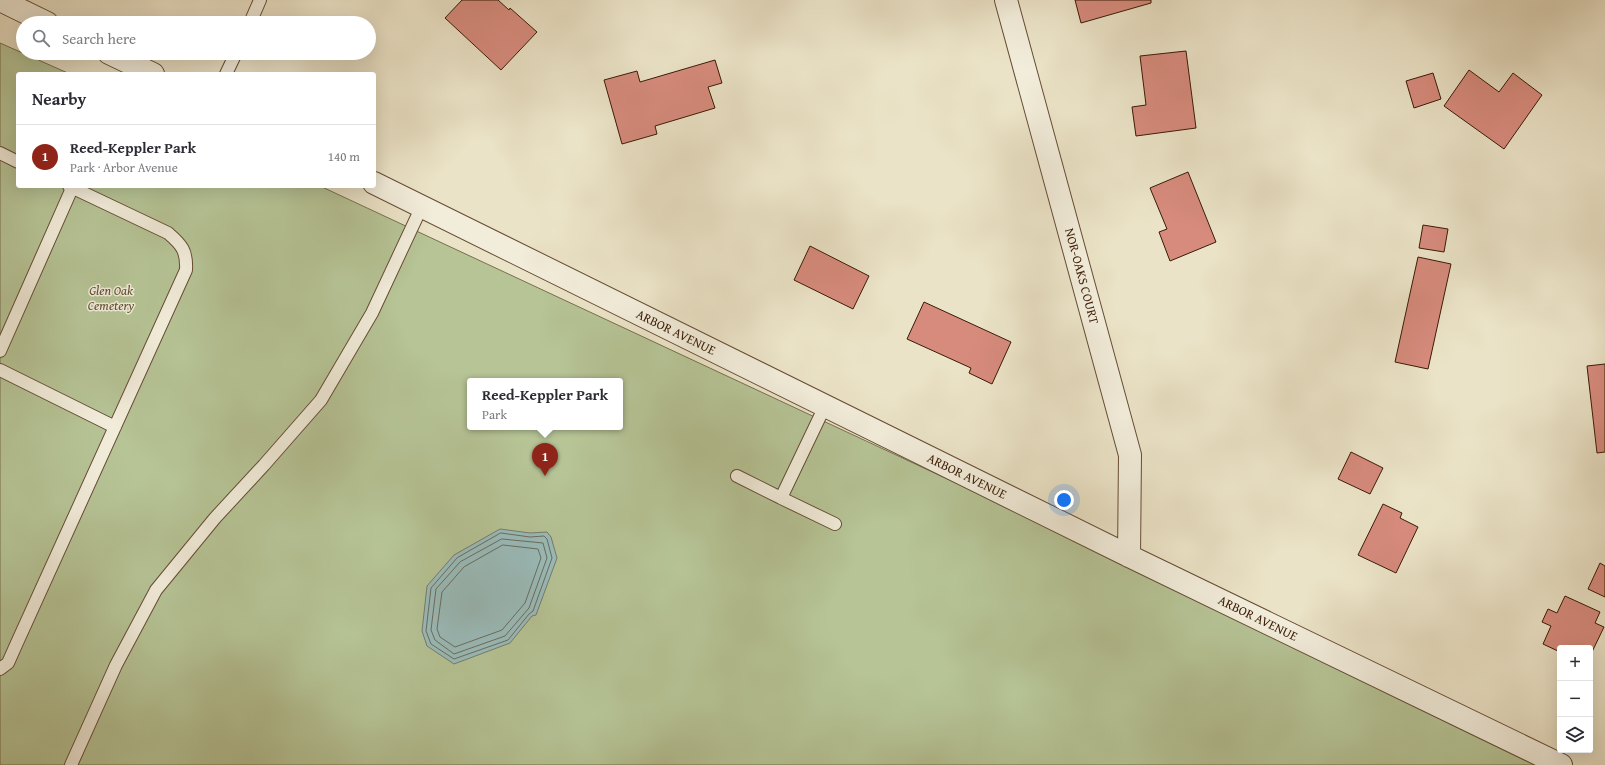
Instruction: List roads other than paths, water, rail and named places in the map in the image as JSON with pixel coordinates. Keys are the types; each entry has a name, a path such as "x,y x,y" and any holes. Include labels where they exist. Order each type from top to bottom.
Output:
{"street":[{"path":"0,0 33,16"},
{"name":"NOR-OAKS COURT","path":"1006,0 1130,455 1129,556"},
{"path":"117,60 126,68 144,72"},
{"name":"ARBOR AVENUE","path":"376,184 1129,556 1562,765"}],"lane":[{"path":"253,16 260,0"},
{"path":"227,72 233,60"},
{"path":"0,153 16,161"},
{"path":"0,351 72,188"},
{"path":"0,669 8,663 186,270 184,251 178,242 168,233 74,188"},
{"path":"70,765 116,665 156,590 215,518 264,465 320,400 372,313 422,206"},
{"path":"0,370 115,427"},
{"path":"781,498 825,406"},
{"path":"737,476 835,524"}],"water":[{"path":"500,529 530,533 547,532 551,537 557,558 536,615 532,616 510,643 454,664 427,646 422,631 427,586 454,555"}],"place":[{"name":"Reed-Keppler Park","path":"545,476"}],"park label":[{"name":"Glen Oak Cemetery","path":"111,298"}]}
